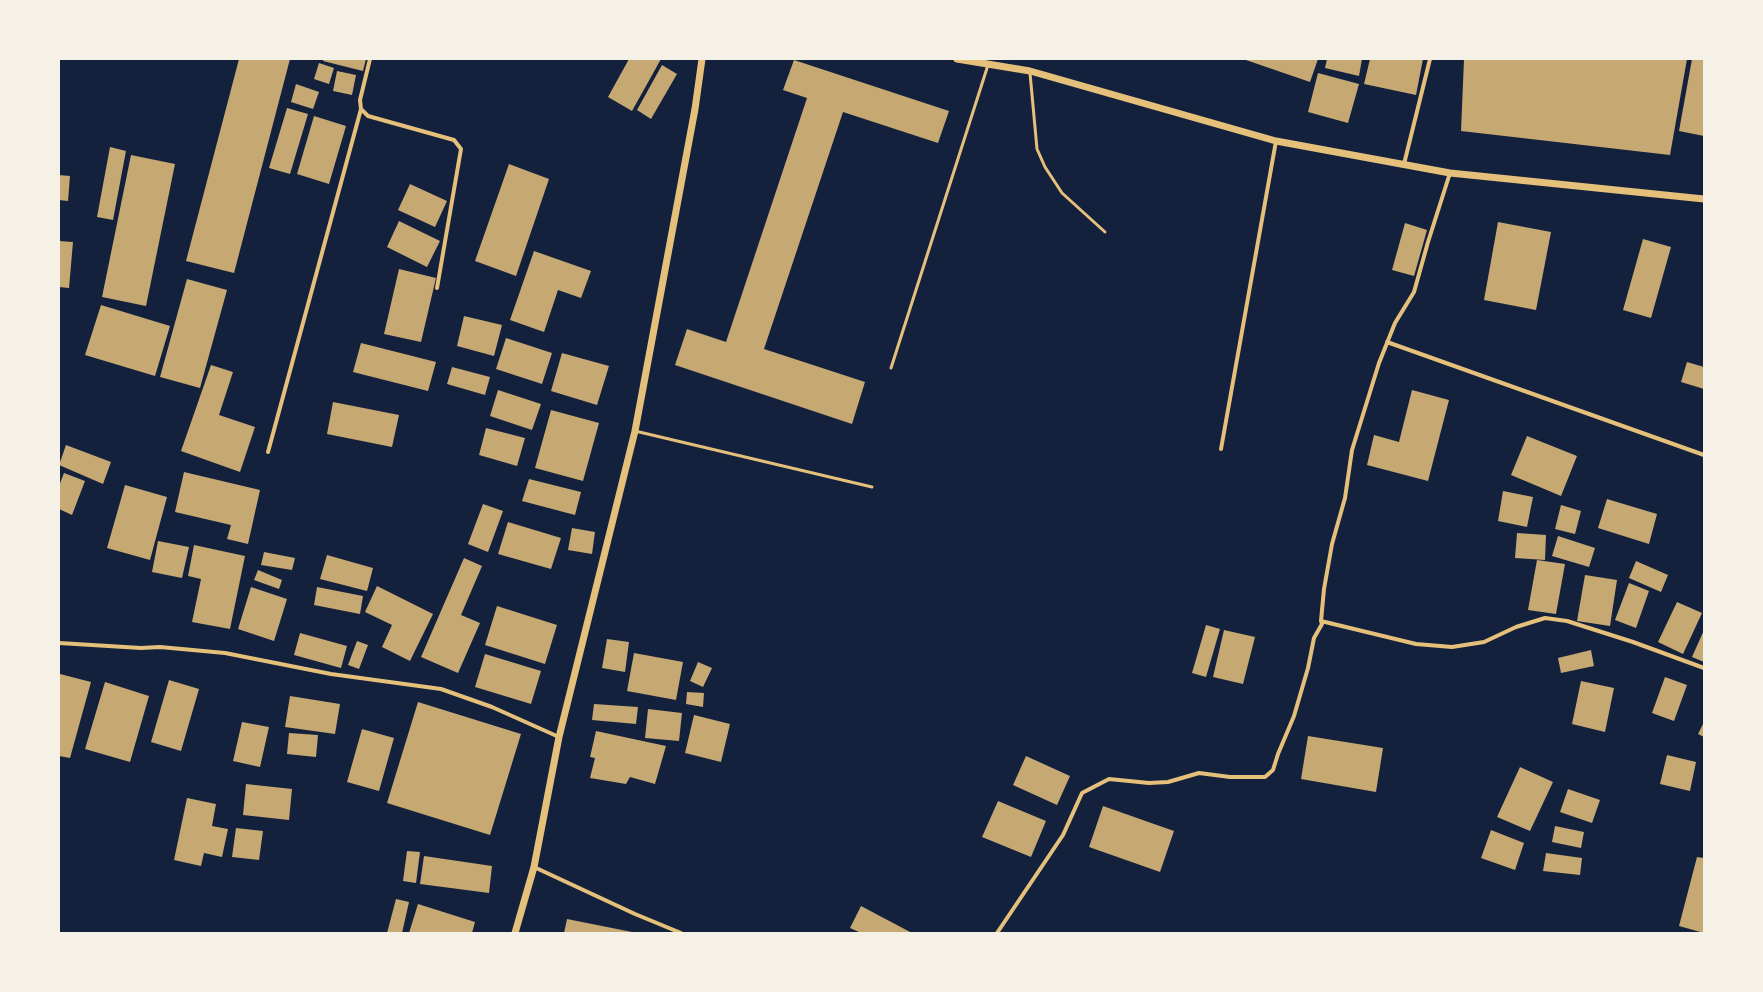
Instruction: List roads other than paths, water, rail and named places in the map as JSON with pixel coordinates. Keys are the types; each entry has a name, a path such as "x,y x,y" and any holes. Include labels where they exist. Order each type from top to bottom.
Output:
{"street":[{"path":"268,452 361,109 360,100 370,59"},
{"path":"515,933 534,867 559,737 635,431 695,109 702,59"},
{"path":"957,59 1030,71 1276,141 1450,173 1704,199"},
{"path":"1404,164 1430,59"},
{"path":"361,109 368,116 454,140 461,149 438,288"},
{"path":"1221,448 1276,141"},
{"path":"997,933 1062,835 1082,793 1109,779 1149,783 1168,782 1199,773 1230,778 1265,777 1273,770 1294,716 1308,668 1314,638 1322,624 1321,621 1332,544 1345,498 1352,450 1387,342 1396,322 1414,292 1450,173"},
{"path":"1387,342 1704,455"},
{"path":"1321,621 1416,644 1452,647 1484,642 1516,627 1545,618 1567,621 1633,642 1704,668"},
{"path":"59,643 141,648 160,647 225,653 331,674 441,689 492,707 559,737"},
{"path":"534,867 635,914 681,933"}],"lane":[{"path":"891,368 988,64"},
{"path":"1030,71 1037,149 1039,155 1062,193 1105,232"},
{"path":"635,431 872,488"}]}
